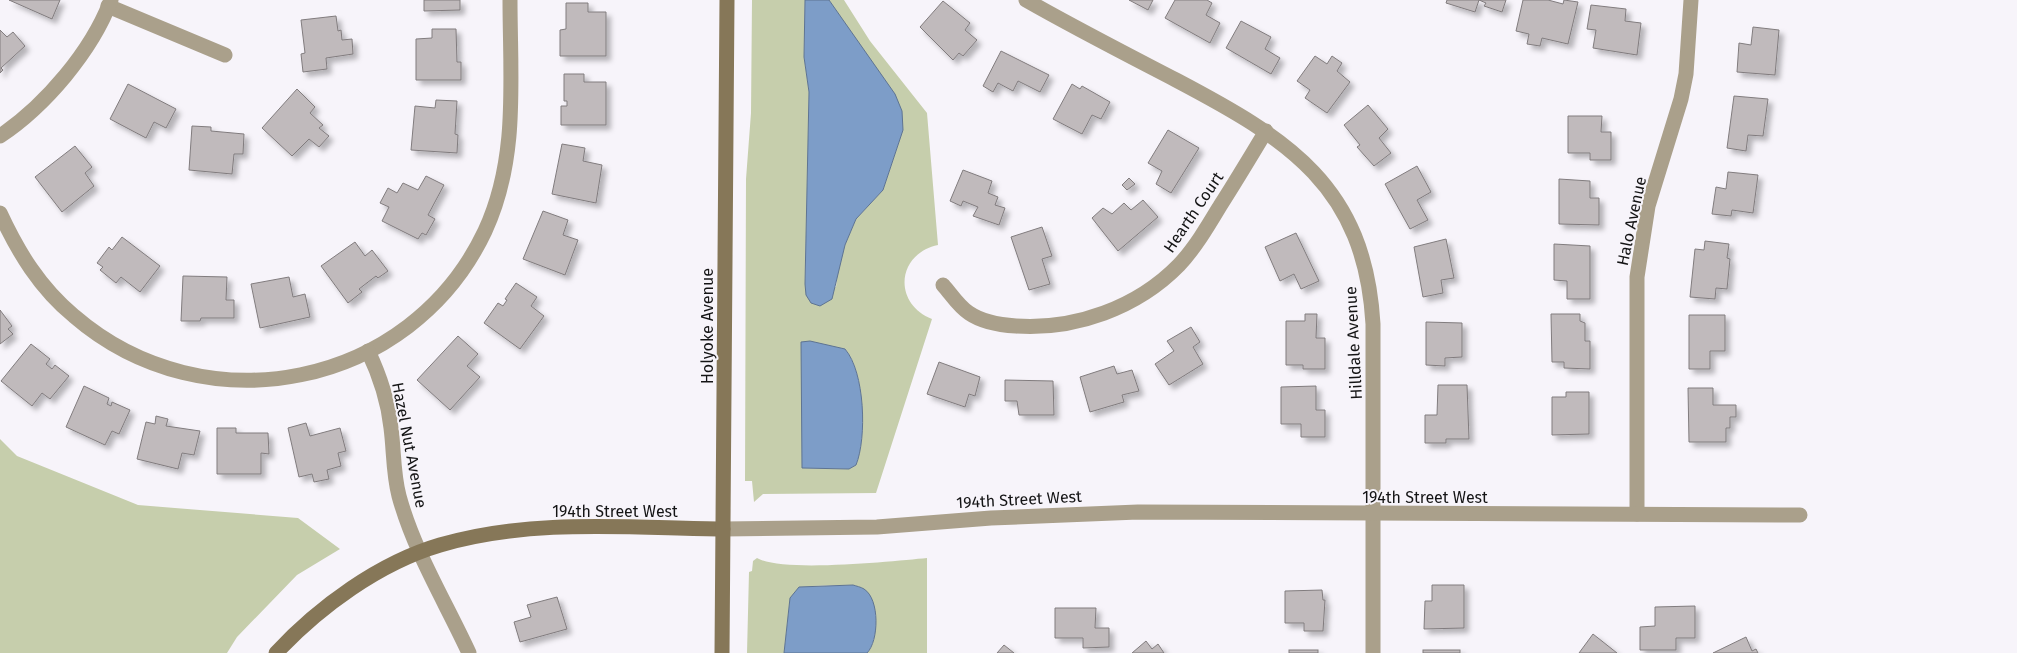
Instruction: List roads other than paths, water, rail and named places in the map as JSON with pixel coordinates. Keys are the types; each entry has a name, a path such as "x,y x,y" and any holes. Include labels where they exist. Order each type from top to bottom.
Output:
{"street":[{"path":"0,213 28,264 63,307 107,341 148,362 205,378 265,380 319,371 368,351 409,325 444,292 469,259 490,218 503,179 509,145 510,0"},
{"name":"Holyoke Avenue","path":"722,653 726,0"},
{"name":"Hilldale Avenue","path":"1026,0 1221,103 1266,131 1292,150 1322,181 1349,224 1363,257 1372,300 1373,653"},
{"name":"Halo Avenue","path":"1637,514 1637,278 1648,206 1681,99 1686,74 1692,0"},
{"path":"0,136 37,106 66,75 78,59 109,3 225,55"},
{"name":"Hearth Court","path":"943,285 966,312 977,318 1006,325 1036,326 1064,324 1111,311 1151,289 1185,258 1212,220 1266,131"},
{"name":"Hazel Nut Avenue","path":"368,351 385,393 390,418 394,469 399,495 420,552 469,653"},
{"name":"194th Street West","path":"276,653 322,610 362,583 420,552 488,534 531,529 876,528 991,518 1097,513 1800,515"}],"water":[{"path":"805,0 829,0 895,94 902,111 903,130 883,190 856,219 845,245 832,299 820,306 811,303 806,295 805,284 809,92 804,57"},
{"path":"810,341 845,349 852,359 857,373 862,406 862,439 856,465 849,469 802,468 801,342"},
{"path":"853,585 863,588 869,594 875,610 876,630 871,647 867,653 784,653 790,598 799,587"}]}
